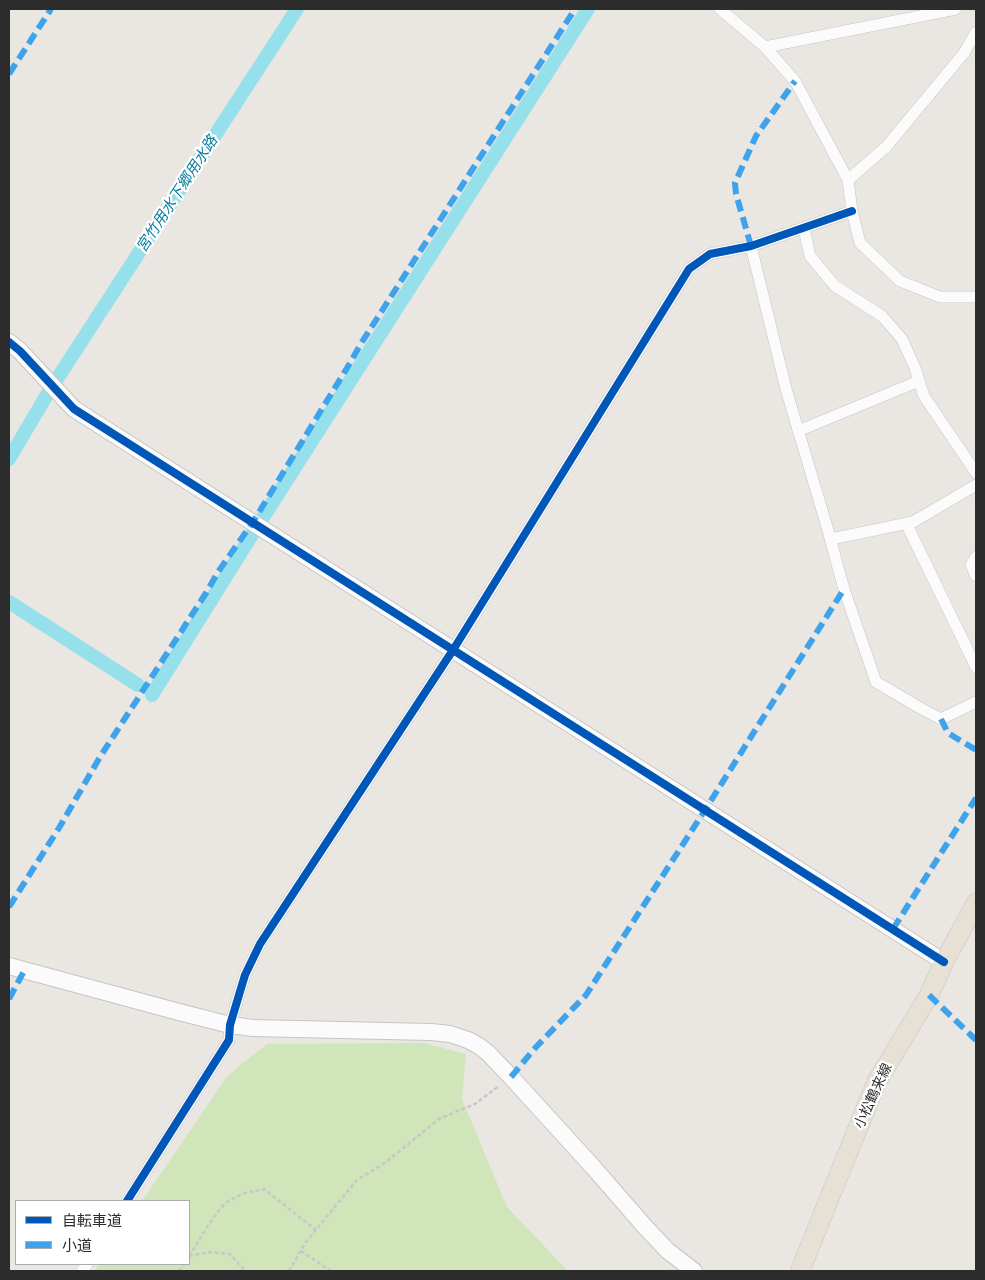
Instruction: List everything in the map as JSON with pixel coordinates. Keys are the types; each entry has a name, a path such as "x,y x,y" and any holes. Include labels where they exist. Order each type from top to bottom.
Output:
{"main road":[{"name":"小松鶴来線","path":"800,1271 876,1083 929,995 944,962 976,903"}],"street":[{"path":"720,9 765,47 795,82 848,180 852,211 860,243 900,281 940,297 976,297"},
{"path":"765,47 956,9"},
{"path":"848,180 886,147 964,53 976,32"},
{"path":"128,1200 229,1040 230,1024 245,975 260,944 453,650 689,269 710,254 751,246 852,211"},
{"path":"804,228 810,256 835,286 882,316 902,339 916,368 924,396 976,473"},
{"path":"751,246 798,431 844,589 876,682 922,710 941,719 976,702"},
{"path":"9,342 20,351 74,409 944,962"},
{"path":"798,431 919,381"},
{"path":"831,539 913,522 976,485"},
{"path":"906,523 976,667"},
{"path":"976,557 971,565 976,576"},
{"path":"9,966 230,1024 253,1028 430,1032 450,1034 468,1040 488,1053 512,1077 593,1166 646,1228 668,1251 694,1271"}],"path":[{"path":"289,1271 306,1242 357,1180 386,1162 439,1119 475,1104 512,1077"},
{"path":"190,1254 225,1203 244,1193 264,1190 316,1230"},
{"path":"301,1251 331,1271"},
{"path":"190,1256 209,1252 230,1254 245,1271"}],"green space":[{"path":"424,1043 466,1054 462,1099 507,1207 568,1271 94,1271 98,1265 190,1265 190,1200 143,1200 226,1078 267,1044"}],"waterway":[{"name":"宮竹用水下郷用水路","path":"57,379 297,9"},
{"path":"262,519 588,9"},
{"name":"宮竹用水下郷用水路","path":"9,459 48,393"},
{"path":"152,695 253,533"},
{"path":"9,602 138,685"}],"marked path":[{"path":"9,74 51,9"},
{"path":"9,907 59,828 100,757 218,572 253,522 362,342 575,9"},
{"path":"751,246 736,194 735,183 756,136 795,81"},
{"path":"511,1077 536,1047 586,995 844,589"},
{"path":"941,719 948,733 976,750"},
{"path":"893,929 976,798"},
{"path":"9,999 24,971"},
{"path":"929,995 976,1040"}],"cycle path":[{"path":"128,1200 229,1040 230,1025 245,975 260,944 453,650 689,269 710,254 751,246 852,211"},
{"path":"9,342 20,351 74,409 944,962"}]}
